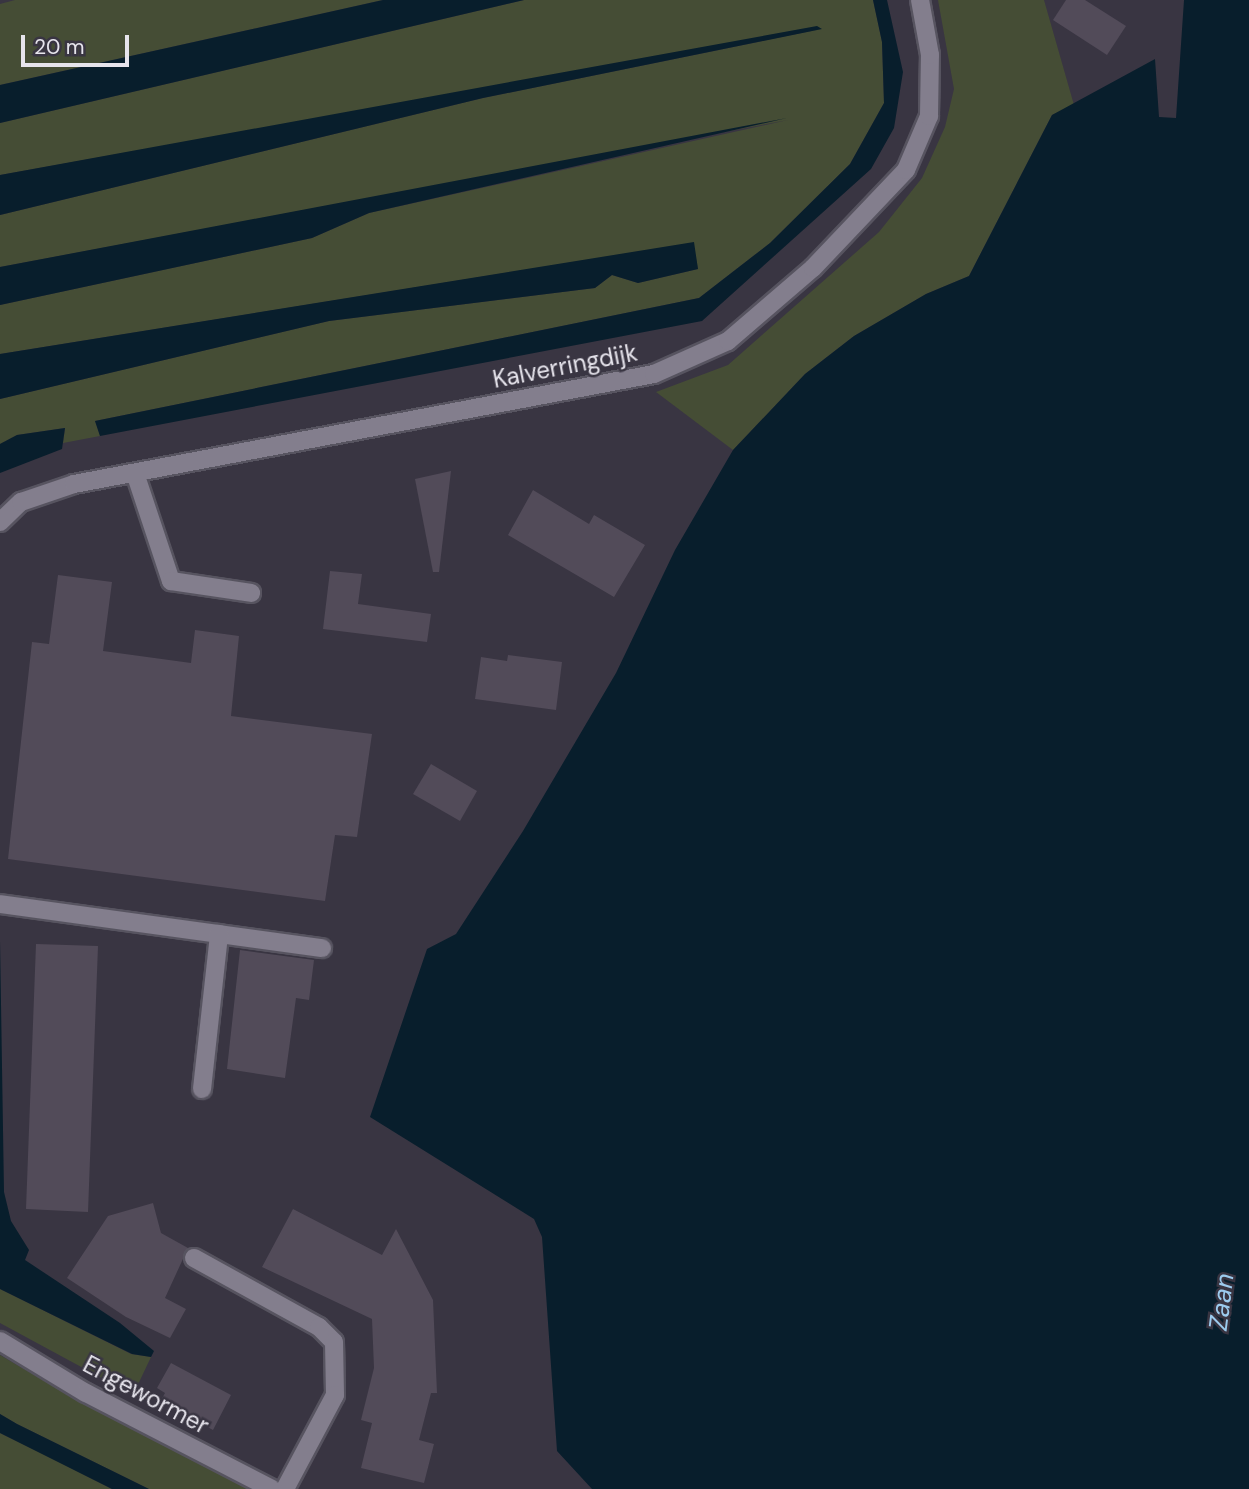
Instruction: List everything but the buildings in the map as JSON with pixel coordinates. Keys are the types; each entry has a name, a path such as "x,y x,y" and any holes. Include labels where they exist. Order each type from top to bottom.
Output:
{"street":[{"name":"Kalverringdijk","path":"0,522 21,502 74,484 654,374 728,341 814,268 906,170 929,116 930,55 920,0"},
{"path":"135,473 171,581 251,593"},
{"path":"0,904 323,948"},
{"path":"202,1089 219,934"},
{"path":"194,1258 320,1326 334,1342 335,1395 285,1489"},
{"name":"Engewormer","path":"0,1341 86,1393 272,1489"}],"green space":[{"path":"15,0 383,0 0,85 0,4"},
{"path":"524,0 873,0 882,42 884,103 850,164 770,243 699,298 95,421 100,436 63,443 65,428 17,435 0,444 0,399 329,321 595,288 612,275 638,283 698,269 693,243 0,354 0,305 312,238 369,213 788,120 0,267 0,215 483,98 821,29 0,175 0,123"},
{"path":"938,0 1044,0 1074,105 1052,115 969,276 926,294 854,336 805,374 733,450 656,392 728,365 879,232 922,178 945,127 954,89"},
{"path":"0,1289 131,1354 151,1357 133,1395 0,1323"},
{"path":"0,1355 60,1390 251,1489 149,1489 17,1424 0,1414"},
{"path":"0,1433 49,1457 112,1489 0,1489"}],"water":[{"path":"383,0 524,0 0,123 0,85"},
{"path":"873,0 887,0 903,72 894,128 871,169 702,321 100,436 95,421 699,298 770,243 850,164 884,103 882,42"},
{"name":"Zaan","path":"1184,0 1249,0 1249,1489 592,1489 557,1451 542,1237 534,1219 370,1117 427,949 456,934 523,831 616,673 675,550 733,450 805,374 854,336 926,294 969,276 1052,115 1155,59 1159,117 1176,118"},
{"path":"817,26 822,29 483,98 0,215 0,175"},
{"path":"787,118 369,213 312,238 0,305 0,267"},
{"path":"694,242 698,269 638,283 612,275 595,288 329,321 0,399 0,354"},
{"path":"65,428 62,449 0,473 0,444 17,435"},
{"path":"0,940 4,1192 11,1221 29,1250 25,1260 120,1323 154,1351 151,1357 132,1354 0,1289"},
{"path":"0,1414 149,1489 112,1489 0,1433"}]}
